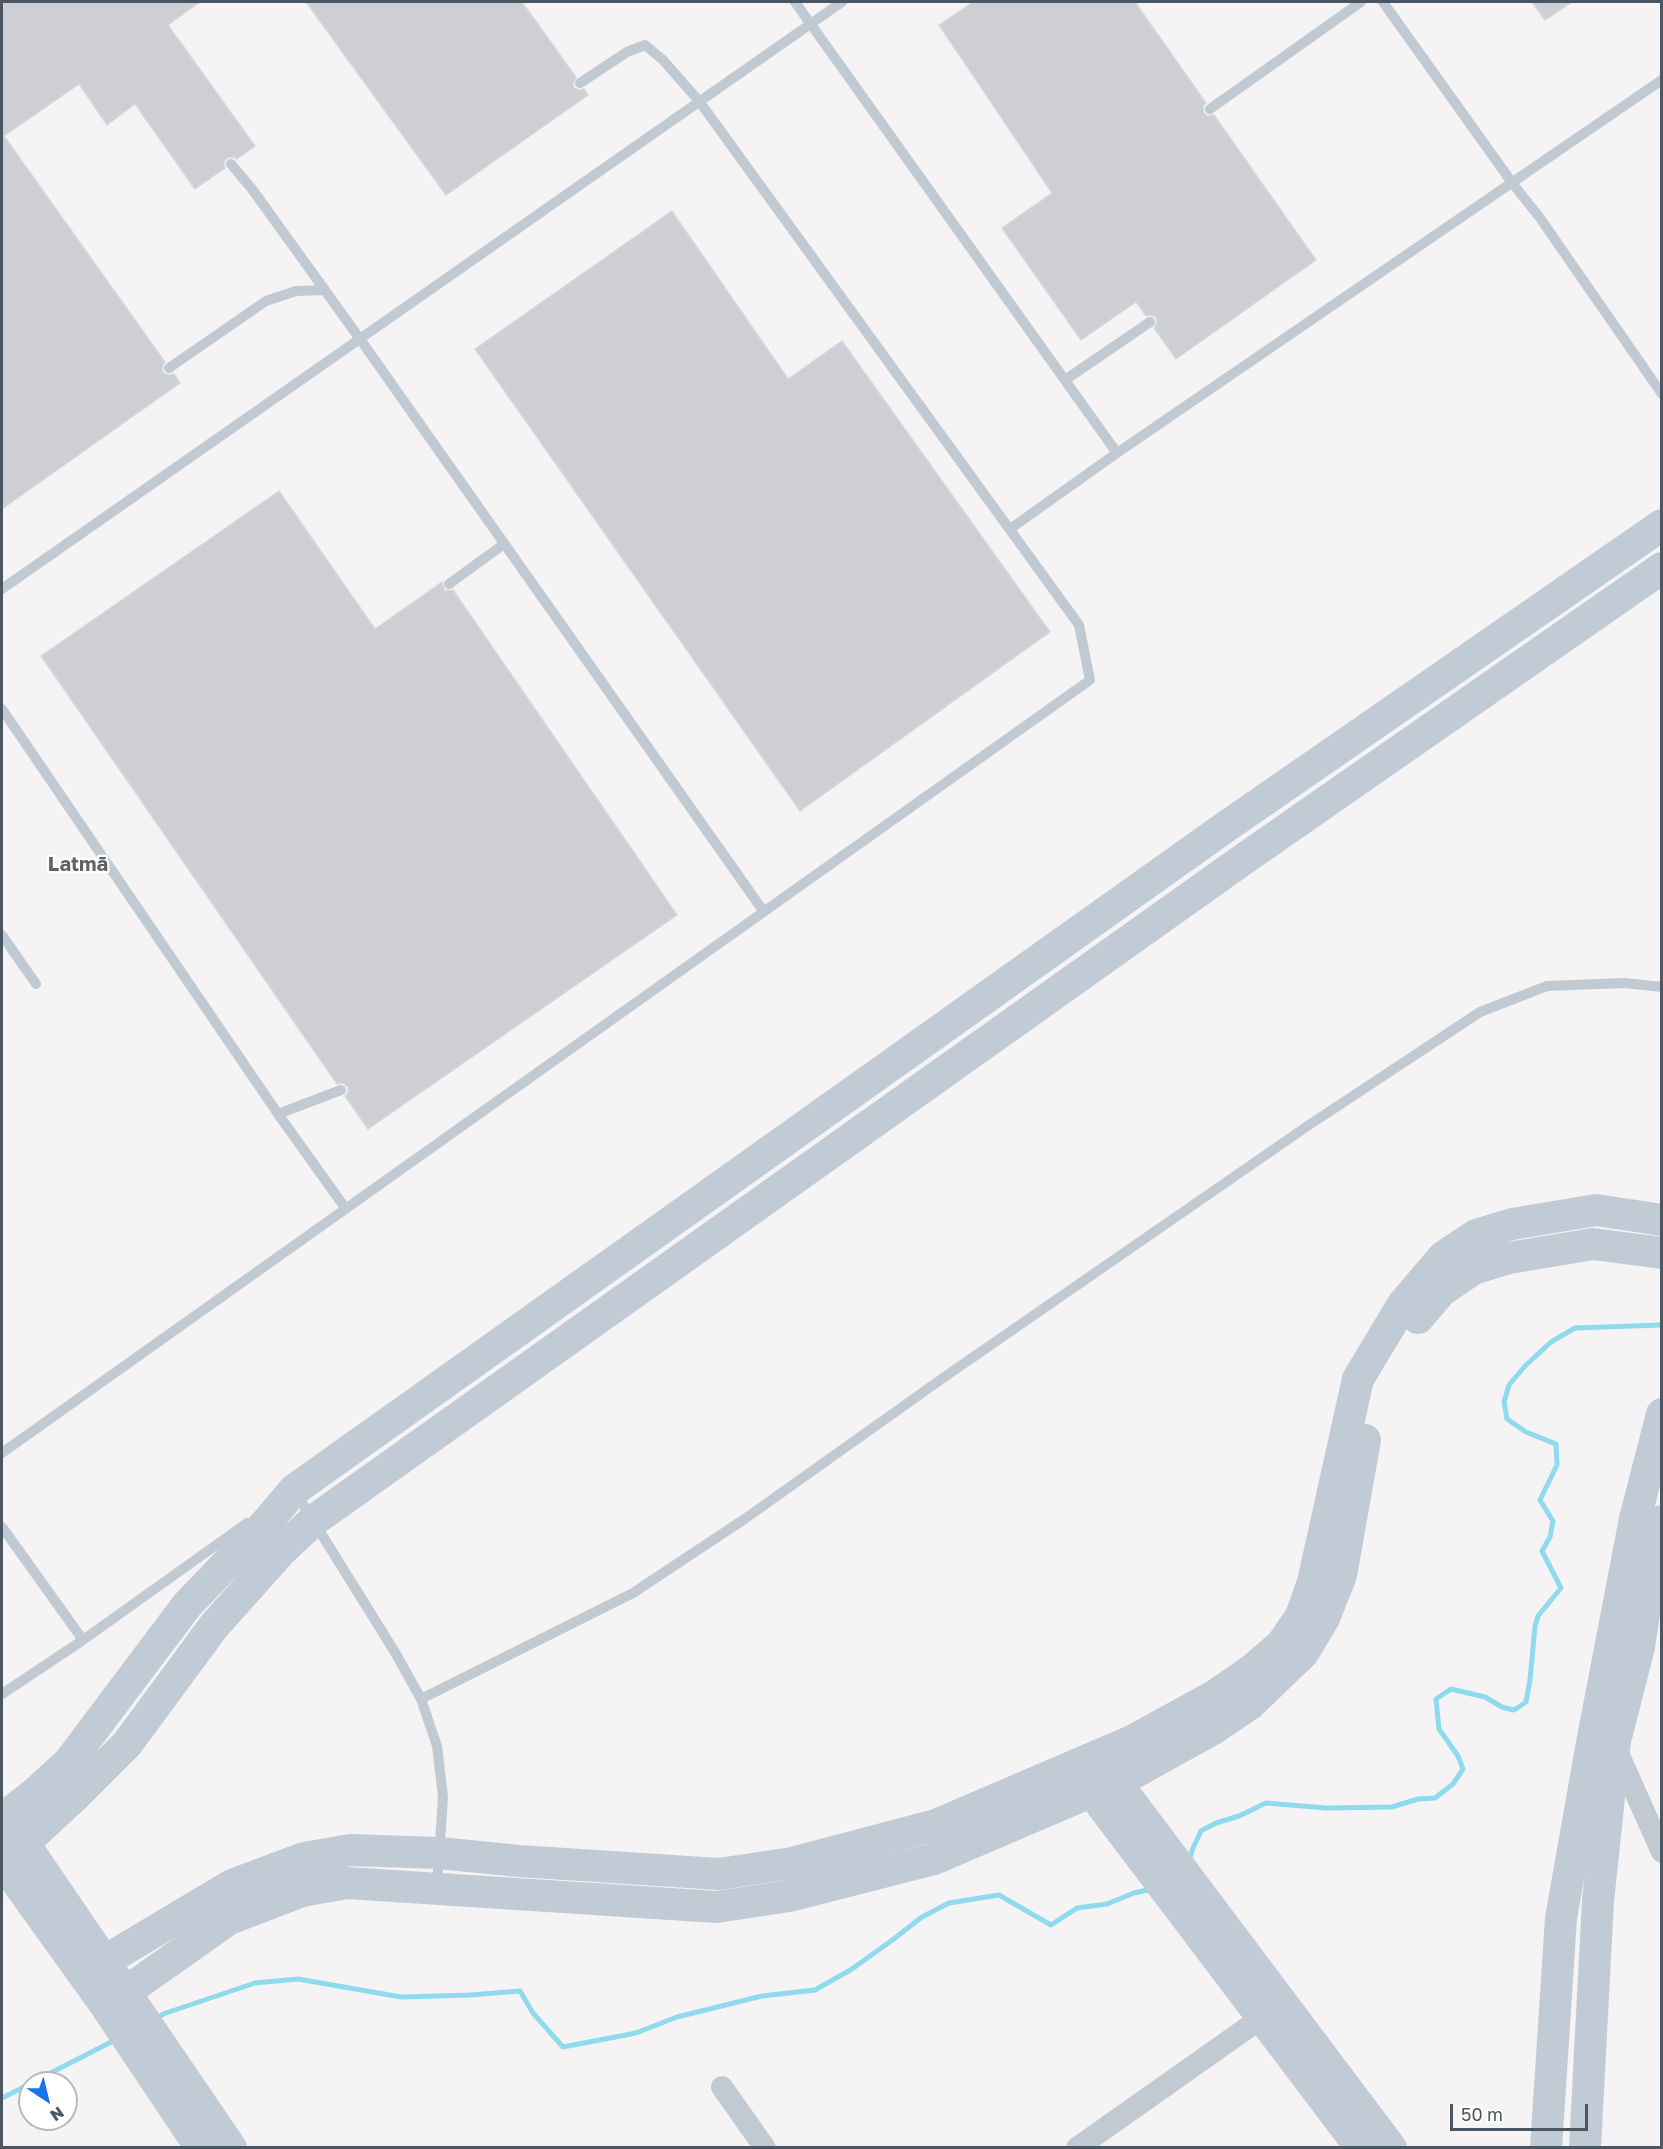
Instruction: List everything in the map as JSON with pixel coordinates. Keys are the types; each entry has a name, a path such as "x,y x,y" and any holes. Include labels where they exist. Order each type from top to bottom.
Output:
{"street":[{"path":"231,2148 129,2018 94,1967 9,1854 3,1815 34,1794 69,1762 187,1605 266,1523 294,1490 1224,828 1662,525"},
{"path":"9,1854 76,1795 127,1744 214,1626 282,1551 313,1521 1251,854 1662,568"},
{"path":"94,1967 231,1885 304,1858 350,1850 439,1853 519,1861 719,1874 792,1863 936,1825 1132,1741 1216,1695 1252,1670 1282,1644 1301,1616 1313,1582 1358,1379 1403,1304 1443,1257 1476,1235 1512,1224 1596,1210 1662,1220"},
{"path":"129,2018 229,1919 302,1892 347,1883 717,1907 789,1896 934,1859 1130,1775 1213,1729 1241,1710 1303,1653 1324,1618 1341,1575 1367,1427 1379,1373 1401,1338 1441,1291 1473,1269 1509,1258 1593,1244 1662,1253"},
{"path":"1546,2148 1561,1918 1635,1519 1662,1414"},
{"path":"1585,2148 1598,1901 1615,1747 1639,1647 1652,1561 1662,1521"},
{"path":"1615,1747 1662,1852"},
{"path":"1085,1762 1272,2010 1391,2148"},
{"path":"1077,2148 1272,2010"},
{"path":"1272,2010 1361,2148"},
{"path":"1555,2013 1592,2014"},
{"path":"129,2018 201,2148"},
{"path":"722,2087 765,2148"}],"lane":[{"path":"795,2 1118,453"},
{"path":"2,589 842,2"},
{"path":"1210,109 1361,2"},
{"path":"1383,2 1513,184 1540,218 1662,394"},
{"path":"2,1454 1090,680 1079,625 699,101 663,60 645,45 627,52 580,83"},
{"path":"1010,529 1662,80"},
{"path":"231,164 252,189 360,339 764,912"},
{"path":"169,368 266,302 296,291 325,290"},
{"path":"1065,380 1150,322"},
{"path":"449,584 504,544"},
{"path":"2,709 278,1114 346,1209"},
{"path":"2,935 36,984"},
{"path":"421,1699 633,1593 746,1518 943,1378 1297,1134 1480,1012 1547,986 1624,983 1662,987"},
{"path":"278,1114 341,1090"},
{"path":"2,1694 83,1640 294,1490 396,1654 421,1699 436,1746 443,1797 436,1890"},
{"path":"2,1527 83,1640"}],"building":[{"path":"2,2 200,2 168,25 255,146 237,159 227,158 224,162 225,168 195,189 135,104 107,125 79,84 4,136 165,362 162,368 163,373 174,374 180,383 2,509"},
{"path":"306,2 522,2 576,77 573,83 574,88 584,89 588,95 446,195"},
{"path":"973,2 1135,2 1206,103 1203,106 1204,113 1207,116 1214,115 1316,260 1176,359 1154,328 1157,322 1156,317 1146,316 1136,302 1081,340 1002,228 1052,193 939,25"},
{"path":"1532,2 1572,2 1545,20"},
{"path":"672,211 788,379 842,341 1050,632 800,811 475,349"},
{"path":"279,491 375,629 442,582 445,591 453,590 677,915 368,1129 345,1096 348,1087 343,1083 337,1084 41,656"}],"waterway":[{"path":"1189,1861 1201,1831 1266,1803 1326,1808 1392,1807 1418,1799 1435,1798 1453,1784 1463,1769 1458,1756 1439,1729 1436,1699 1451,1689 1485,1697 1502,1707 1514,1710 1526,1702 1538,1616 1561,1588 1542,1551 1550,1537 1553,1521 1540,1500 1557,1465 1556,1444 1526,1432 1507,1419 1504,1402 1509,1385 1525,1366 1551,1342 1575,1328 1662,1325"},
{"path":"155,2018 255,1983 298,1979 401,1997 520,1991 533,2013 563,2047 636,2033 677,2017 762,1996 815,1990 852,1969 922,1917 949,1903 999,1895 1051,1925 1077,1908 1107,1904 1134,1893 1152,1889"},
{"path":"54,2071 115,2040"},
{"path":"2,2098 18,2090"}],"district":[{"name":"Latmā","path":"78,865"}]}
